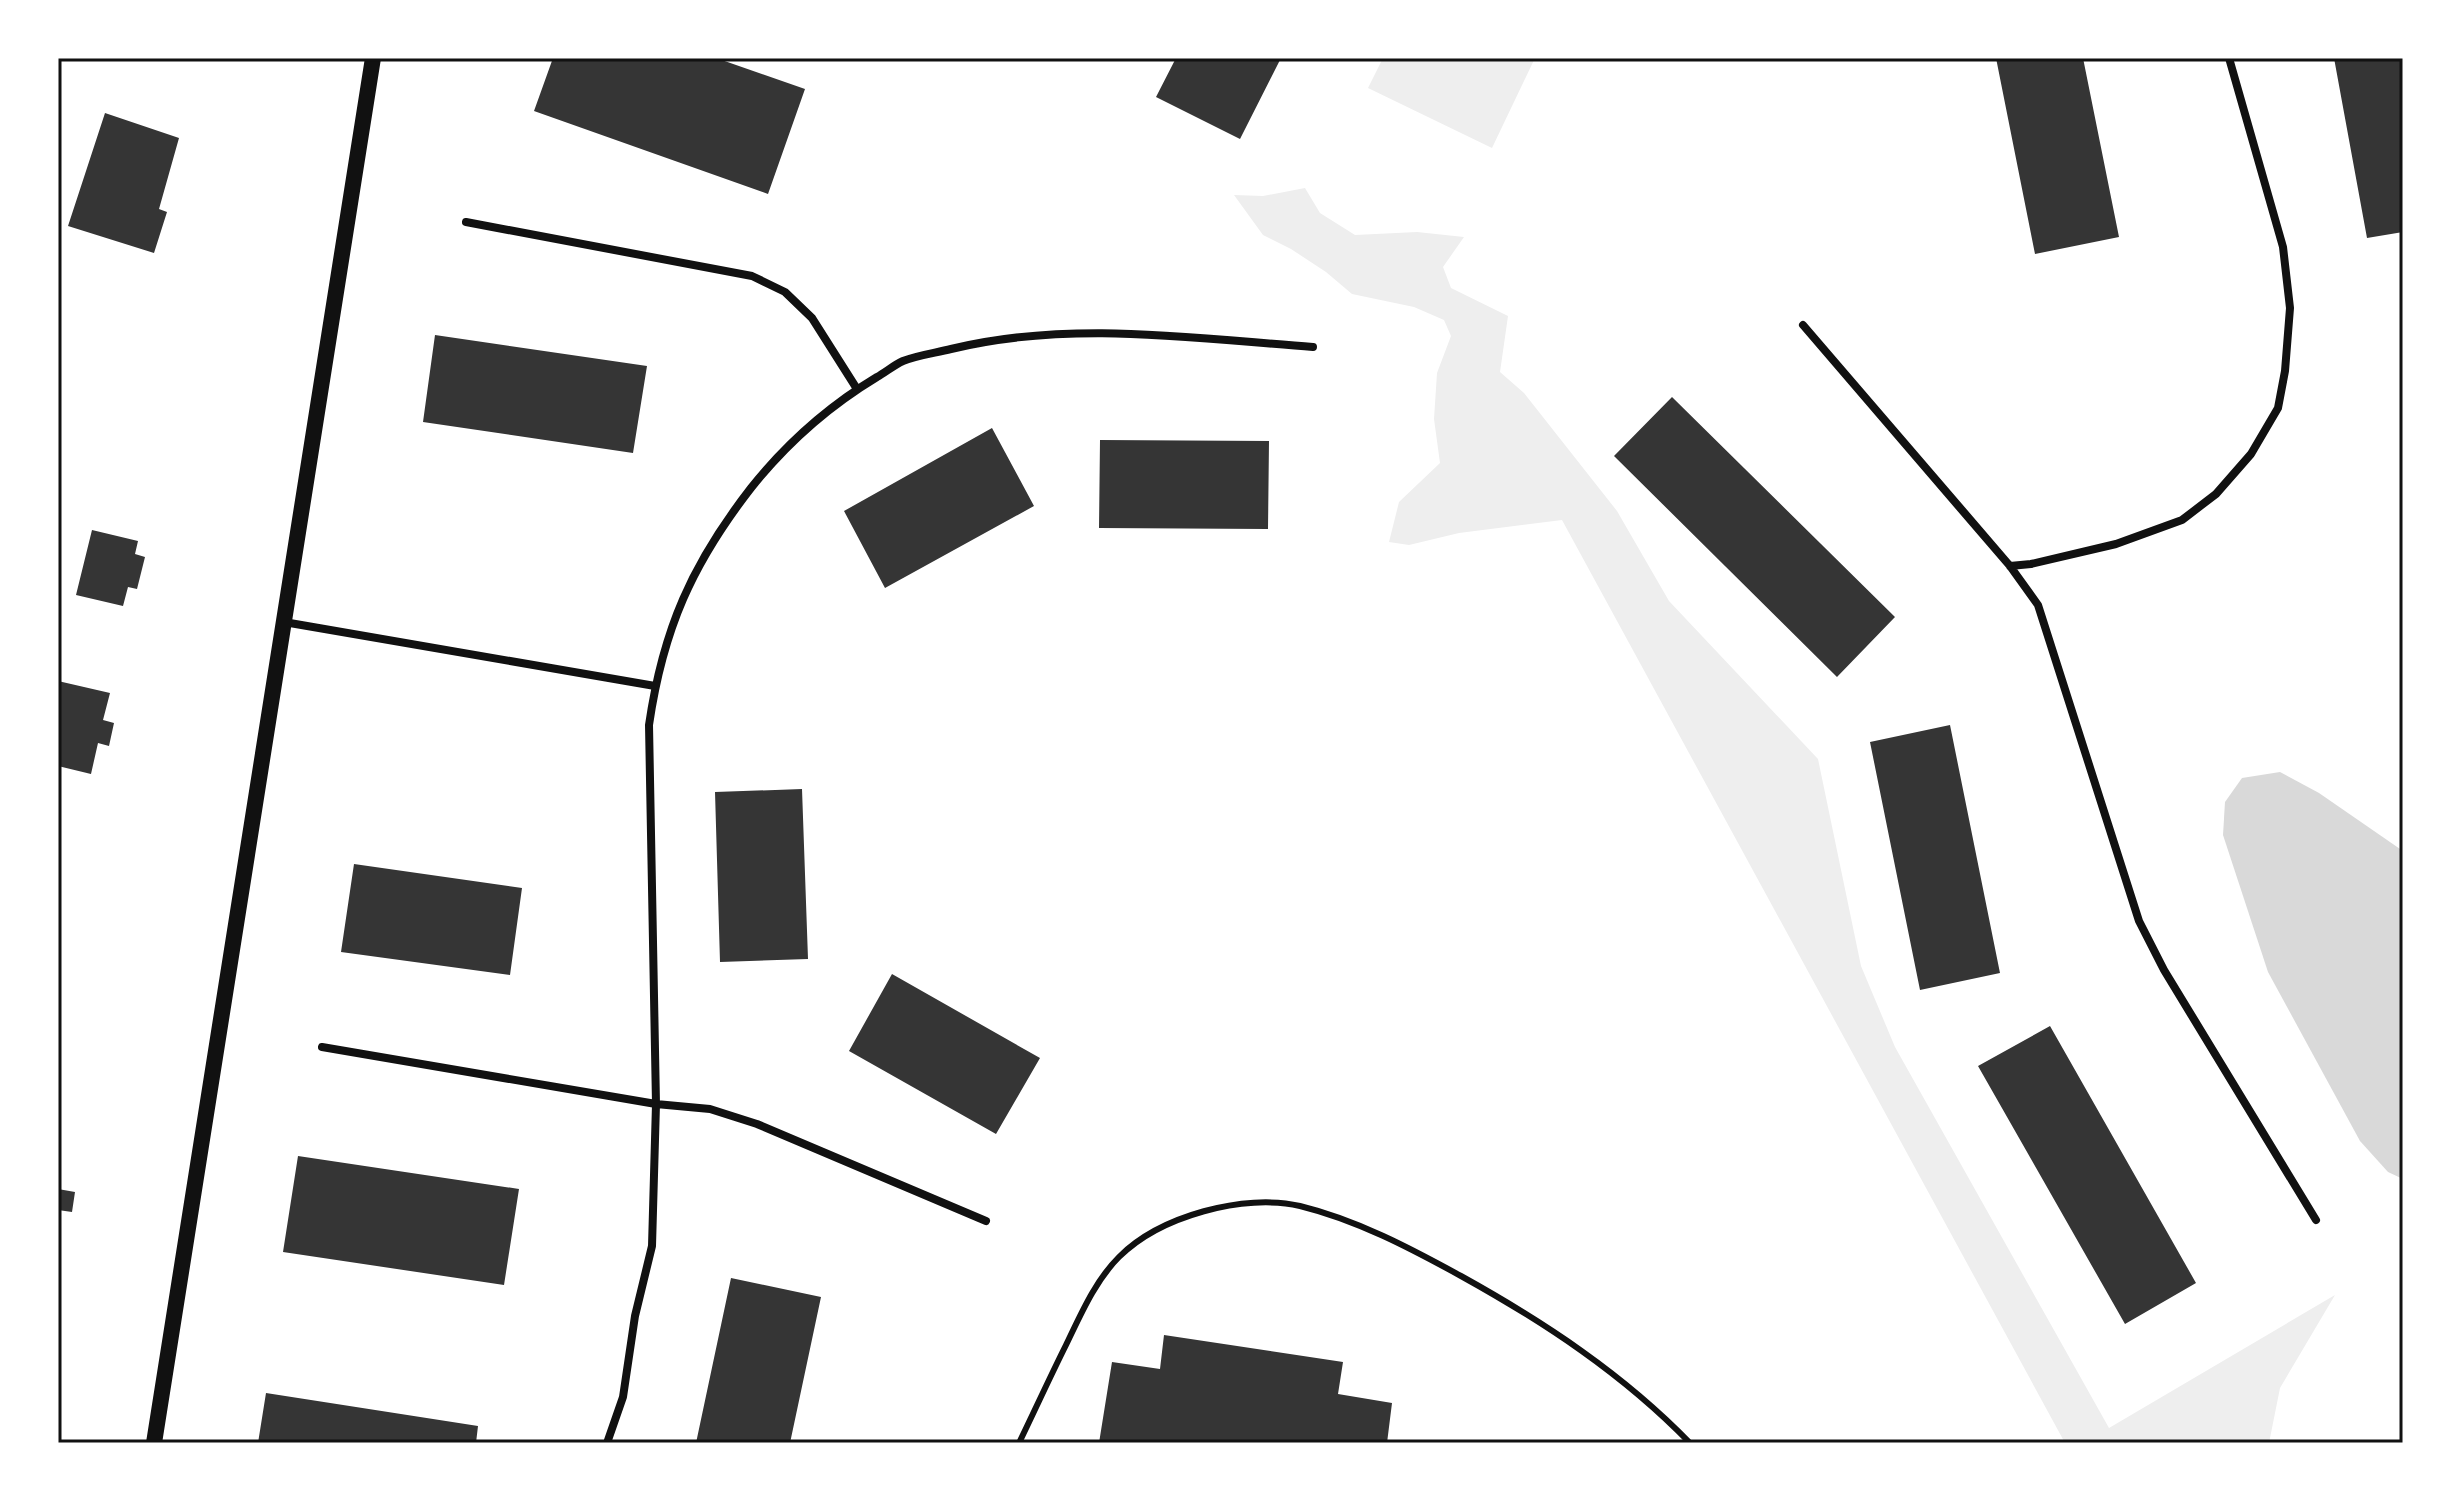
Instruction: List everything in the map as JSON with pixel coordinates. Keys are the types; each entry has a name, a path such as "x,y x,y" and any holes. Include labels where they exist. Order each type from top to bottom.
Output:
{"main road":[{"path":"154,1443 373,58"}],"street":[{"path":"2010,566 2116,544 2182,520 2216,494 2251,454 2278,408 2285,371 2290,308 2283,247 2229,58"},
{"path":"466,222 752,276 785,292 812,318 857,389"},
{"path":"1803,325 2010,566 2038,605 2139,921 2172,983 2316,1220"},
{"path":"607,1443 623,1397 635,1316 652,1246 656,1104 649,725 655,686 672,621 721,527 775,460 806,429 857,389 903,361 983,341 1049,333 1115,332 1313,347"},
{"path":"284,622 655,686"},
{"path":"322,1047 656,1104 710,1109 757,1124 986,1221"}],"lane":[{"path":"1019,1443 1098,1283 1120,1256 1146,1236 1177,1220 1210,1210 1253,1203 1297,1205 1352,1223 1424,1255 1510,1303 1591,1355 1665,1417 1690,1443"}],"shaded area":[{"path":"1383,58 1535,58 1492,148 1368,88"},
{"path":"1305,188 1320,213 1355,235 1417,232 1464,237 1443,267 1451,288 1508,316 1500,372 1524,393 1617,511 1669,601 1818,759 1861,966 1895,1047 2109,1428 2335,1295 2280,1388 2269,1443 2065,1443 1562,520 1459,533 1409,545 1389,542 1399,502 1440,463 1434,419 1437,373 1451,336 1444,320 1414,307 1352,294 1326,272 1263,235 1234,195 1263,196"},
{"path":"2280,772 2319,793 2403,851 2403,1179 2388,1172 2360,1141 2268,972 2223,835 2225,802 2242,778"}],"building":[{"path":"553,58 716,58 805,89 768,194 534,111"},
{"path":"1176,58 1281,58 1240,139 1156,97"},
{"path":"1996,58 2083,58 2119,237 2035,254"},
{"path":"2334,58 2403,58 2403,232 2367,238"},
{"path":"105,113 179,138 159,209 167,212 154,253 68,226"},
{"path":"435,335 647,366 633,453 423,422"},
{"path":"1672,397 1895,617 1837,677 1614,456"},
{"path":"992,428 1034,506 885,588 844,511"},
{"path":"1100,440 1269,441 1268,529 1099,528"},
{"path":"92,530 138,541 135,554 145,557 137,589 128,587 123,606 76,595"},
{"path":"58,681 110,693 103,720 114,723 109,746 98,743 91,774 58,766"},
{"path":"1950,725 2000,973 1920,990 1870,742"},
{"path":"802,789 808,959 720,962 715,792"},
{"path":"354,864 522,888 510,975 341,952"},
{"path":"892,974 1040,1058 996,1134 849,1051"},
{"path":"2050,1026 2196,1283 2125,1324 1978,1066"},
{"path":"298,1156 519,1189 504,1285 283,1252"},
{"path":"58,1189 75,1192 72,1212 58,1210"},
{"path":"731,1278 821,1297 790,1443 696,1443"},
{"path":"1164,1335 1343,1362 1338,1394 1392,1403 1387,1443 1099,1443 1112,1362 1160,1369"},
{"path":"266,1393 478,1426 476,1443 258,1443"}]}
